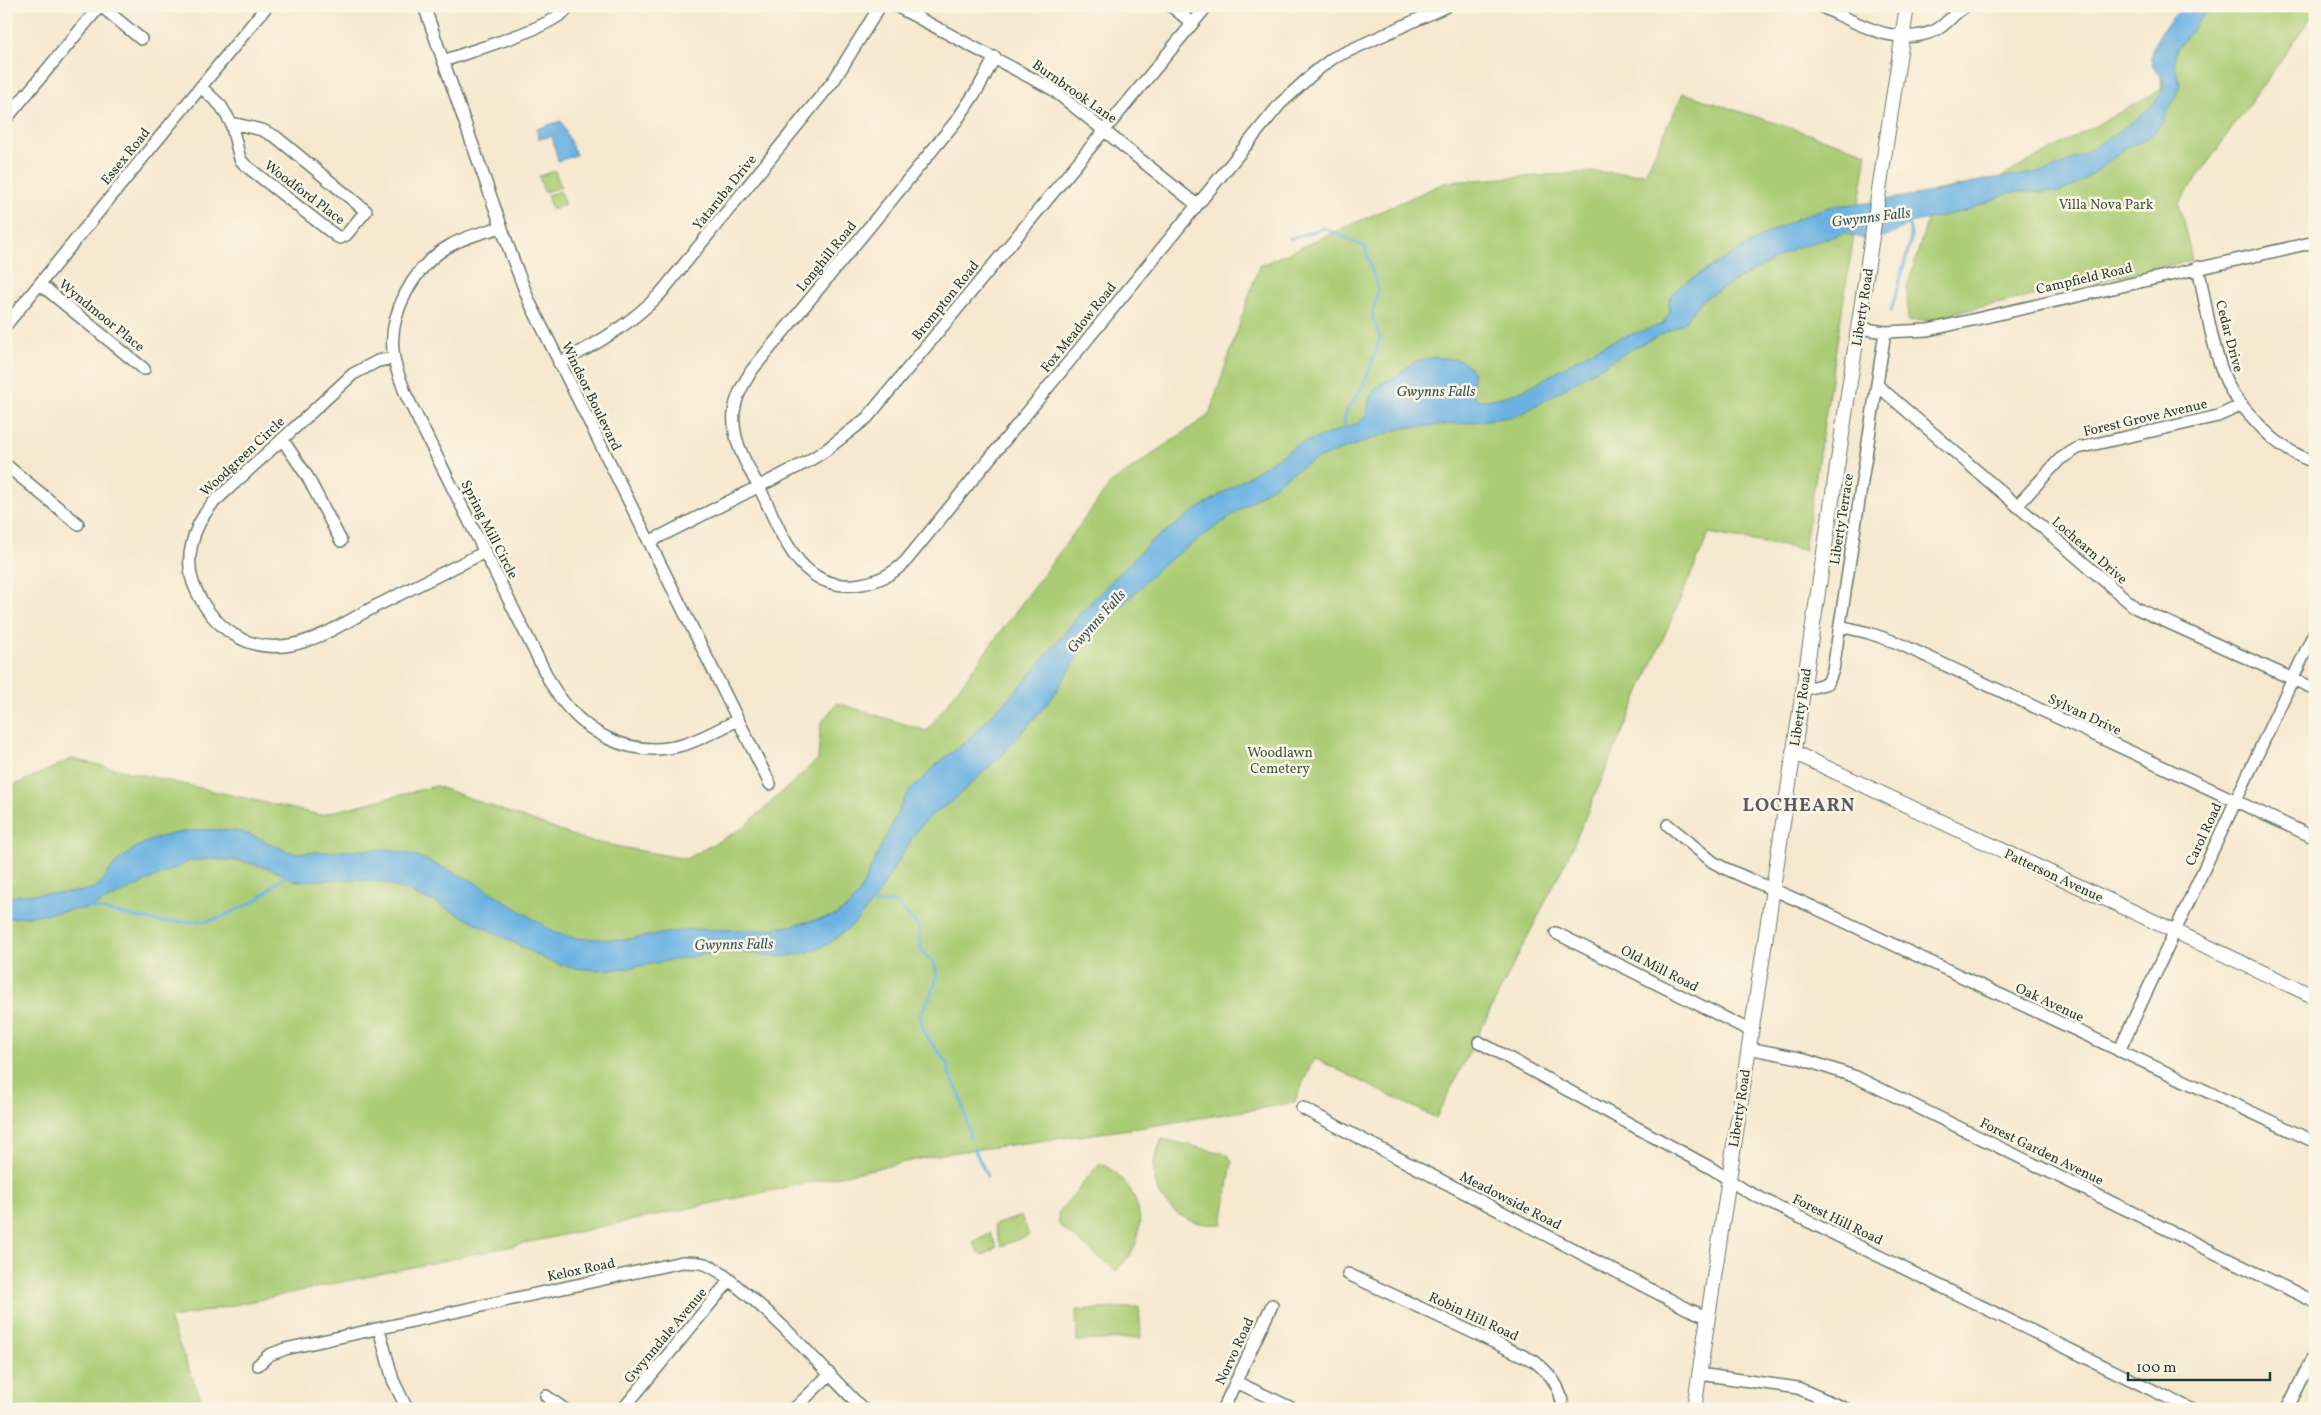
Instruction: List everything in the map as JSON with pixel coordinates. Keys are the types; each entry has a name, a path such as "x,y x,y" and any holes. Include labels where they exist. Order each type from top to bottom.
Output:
{"main road":[{"name":"Liberty Road","path":"1694,1409 1907,6"},
{"name":"Patterson Avenue","path":"1793,752 2315,997"}],"street":[{"path":"6,120 100,6 141,39"},
{"name":"Essex Road","path":"6,325 267,6"},
{"name":"Windsor Boulevard","path":"424,6 520,280 559,363 770,784"},
{"path":"444,60 545,25 564,13 570,6"},
{"name":"Yataruba Drive","path":"559,363 616,332 660,294 834,80 880,6"},
{"name":"Burnbrook Lane","path":"896,6 1052,89 1104,128 1197,205"},
{"path":"1171,6 1192,23"},
{"name":"Brompton Road","path":"648,542 759,487 826,450 867,418 1104,128 1207,6"},
{"name":"Fox Meadow Road","path":"759,487 796,560 814,575 825,582 847,585 875,581 887,576 905,562 1280,104 1316,71 1354,48 1446,6"},
{"path":"1820,6 1884,35 1903,37 1933,31 1949,22 1962,7"},
{"name":"Longhill Road","path":"759,487 742,455 734,426 737,397 743,384 752,370 957,120 979,87 995,57"},
{"name":"Woodford Place","path":"200,88 221,106 231,123 240,159 245,165 336,236 340,238 346,235 366,211 270,133 231,123"},
{"name":"Spring Mill Circle","path":"501,227 452,244 437,254 422,268 402,302 395,330 394,358 406,394 551,684 569,710 590,728 615,742 654,749 688,744 738,720"},
{"name":"Campfield Road","path":"1859,328 1885,332 1928,330 2198,267 2315,242"},
{"name":"Cedar Drive","path":"2198,267 2223,374 2242,405 2273,439 2289,451 2315,462"},
{"name":"Wyndmoor Place","path":"40,284 144,369"},
{"name":"Liberty Terrace","path":"1803,690 1824,685 1831,678 1885,332"},
{"name":"Woodgreen Circle","path":"394,358 378,361 353,374 213,502 197,526 193,538 190,571 194,586 211,616 237,638 255,644 274,646 305,641 484,552"},
{"name":"Lochearn Drive","path":"1877,384 2136,608 2315,689"},
{"name":"Forest Grove Avenue","path":"2017,506 2060,458 2078,448 2218,416 2242,405"},
{"path":"282,439 307,476 341,541"},
{"path":"6,465 78,524"},
{"name":"Sylvan Drive","path":"1840,626 1898,643 2315,838"},
{"name":"Carol Road","path":"2118,1051 2315,631"},
{"name":"Oak Avenue","path":"1668,825 1713,862 2315,1142"},
{"name":"Old Mill Road","path":"1556,933 1751,1030"},
{"name":"Forest Hill Road","path":"1479,1042 1728,1178 1746,1190 2191,1409"},
{"name":"Forest Garden Avenue","path":"1748,1048 1808,1060 1856,1077 2315,1302"},
{"name":"Meadowside Road","path":"1302,1108 1707,1317"},
{"name":"Kelox Road","path":"258,1365 269,1354 285,1349 682,1262 704,1264 730,1280 774,1318 863,1409"},
{"name":"Robin Hill Road","path":"1348,1274 1534,1361 1552,1376 1558,1387 1563,1409"},
{"name":"Gwynndale Avenue","path":"623,1409 660,1361 730,1280"},
{"name":"Norvo Road","path":"1224,1409 1272,1305"},
{"path":"379,1329 393,1380 407,1409"},
{"path":"2287,1409 2315,1353"},
{"path":"794,1409 830,1374"},
{"path":"1699,1374 1798,1388 1846,1409"},
{"path":"1236,1382 1294,1409"},
{"path":"546,1396 564,1409"}],"green space":[{"name":"Villa Nova Park","path":"2187,6 2315,6 2315,12 2179,203 2192,260 1946,315 1939,319 1908,321 1907,288 1934,191 1999,178 2161,90 2162,33"},
{"name":"Woodlawn Cemetery","path":"1683,93 1867,153 1804,550 1709,533 1568,857 1436,1118 1314,1058 1294,1103 1144,1127 943,1154 169,1319 205,1409 6,1409 6,789 72,759 320,815 436,786 588,841 686,859 743,828 818,759 821,723 837,703 927,731 1111,483 1209,415 1259,266 1446,182 1595,172 1645,174"},
{"path":"555,171 561,187 544,192 539,176"},
{"path":"560,191 565,205 552,210 547,195"},
{"path":"1162,1139 1227,1154 1232,1161 1222,1224 1196,1222 1173,1210 1165,1202 1158,1191 1154,1164"},
{"path":"1100,1163 1122,1179 1136,1202 1139,1214 1137,1240 1129,1256 1116,1271 1059,1225 1058,1213"},
{"path":"1021,1216 1029,1235 1001,1246 994,1225"},
{"path":"990,1233 997,1247 982,1256 973,1243"},
{"path":"1139,1307 1141,1338 1077,1341 1076,1310"}],"water":[{"name":"Gwynns Falls","path":"2184,6 2214,6 2176,50 2175,65 2180,85 2177,95 2162,123 2153,134 2143,141 2126,148 2092,175 2074,186 2059,192 2011,192 1966,211 1910,223 1893,234 1882,237 1864,239 1845,233 1795,248 1703,299 1684,323 1626,352 1525,412 1516,416 1466,423 1402,428 1314,460 1290,474 1161,566 1103,625 1079,655 1052,698 1003,754 956,798 928,818 917,830 876,898 855,923 829,944 809,952 783,957 734,952 706,954 629,968 597,970 572,968 549,961 434,902 386,883 358,879 296,881 271,869 241,861 211,859 190,861 90,908 6,919 6,898 27,894 69,893 94,888 100,884 113,866 134,849 171,834 200,830 241,832 294,853 387,849 417,856 473,881 556,933 574,938 623,940 691,929 762,930 834,916 847,908 858,895 906,795 937,764 965,742 1027,679 1083,610 1148,544 1190,514 1297,445 1358,423 1367,414 1370,396 1379,384 1394,378 1415,361 1435,357 1461,360 1470,368 1473,374 1473,395 1479,400 1511,395 1526,389 1605,344 1663,324 1670,312 1670,298 1679,287 1791,221 1833,206 1867,203 1957,187 1989,179 2042,172 2060,165 2114,135 2147,110 2158,98 2163,84 2162,78 2153,66 2151,59 2152,51 2160,33"},
{"path":"561,121 576,155 558,161 552,136 539,139 536,129"}],"waterway":[{"path":"1891,311 1910,244 1911,235 1908,220"},
{"path":"1290,239 1324,228 1365,247 1378,290 1372,317 1380,337 1363,386 1345,414 1344,431"},
{"path":"88,907 161,922 206,921 220,918 257,900 286,875"},
{"path":"869,903 897,903 919,927 923,953 932,961 937,974 934,989 920,1015 925,1035 947,1062 949,1074 960,1095 970,1137"},
{"path":"974,1148 987,1176"}],"district":[{"name":"LOCHEARN","path":"1799,804"}]}
